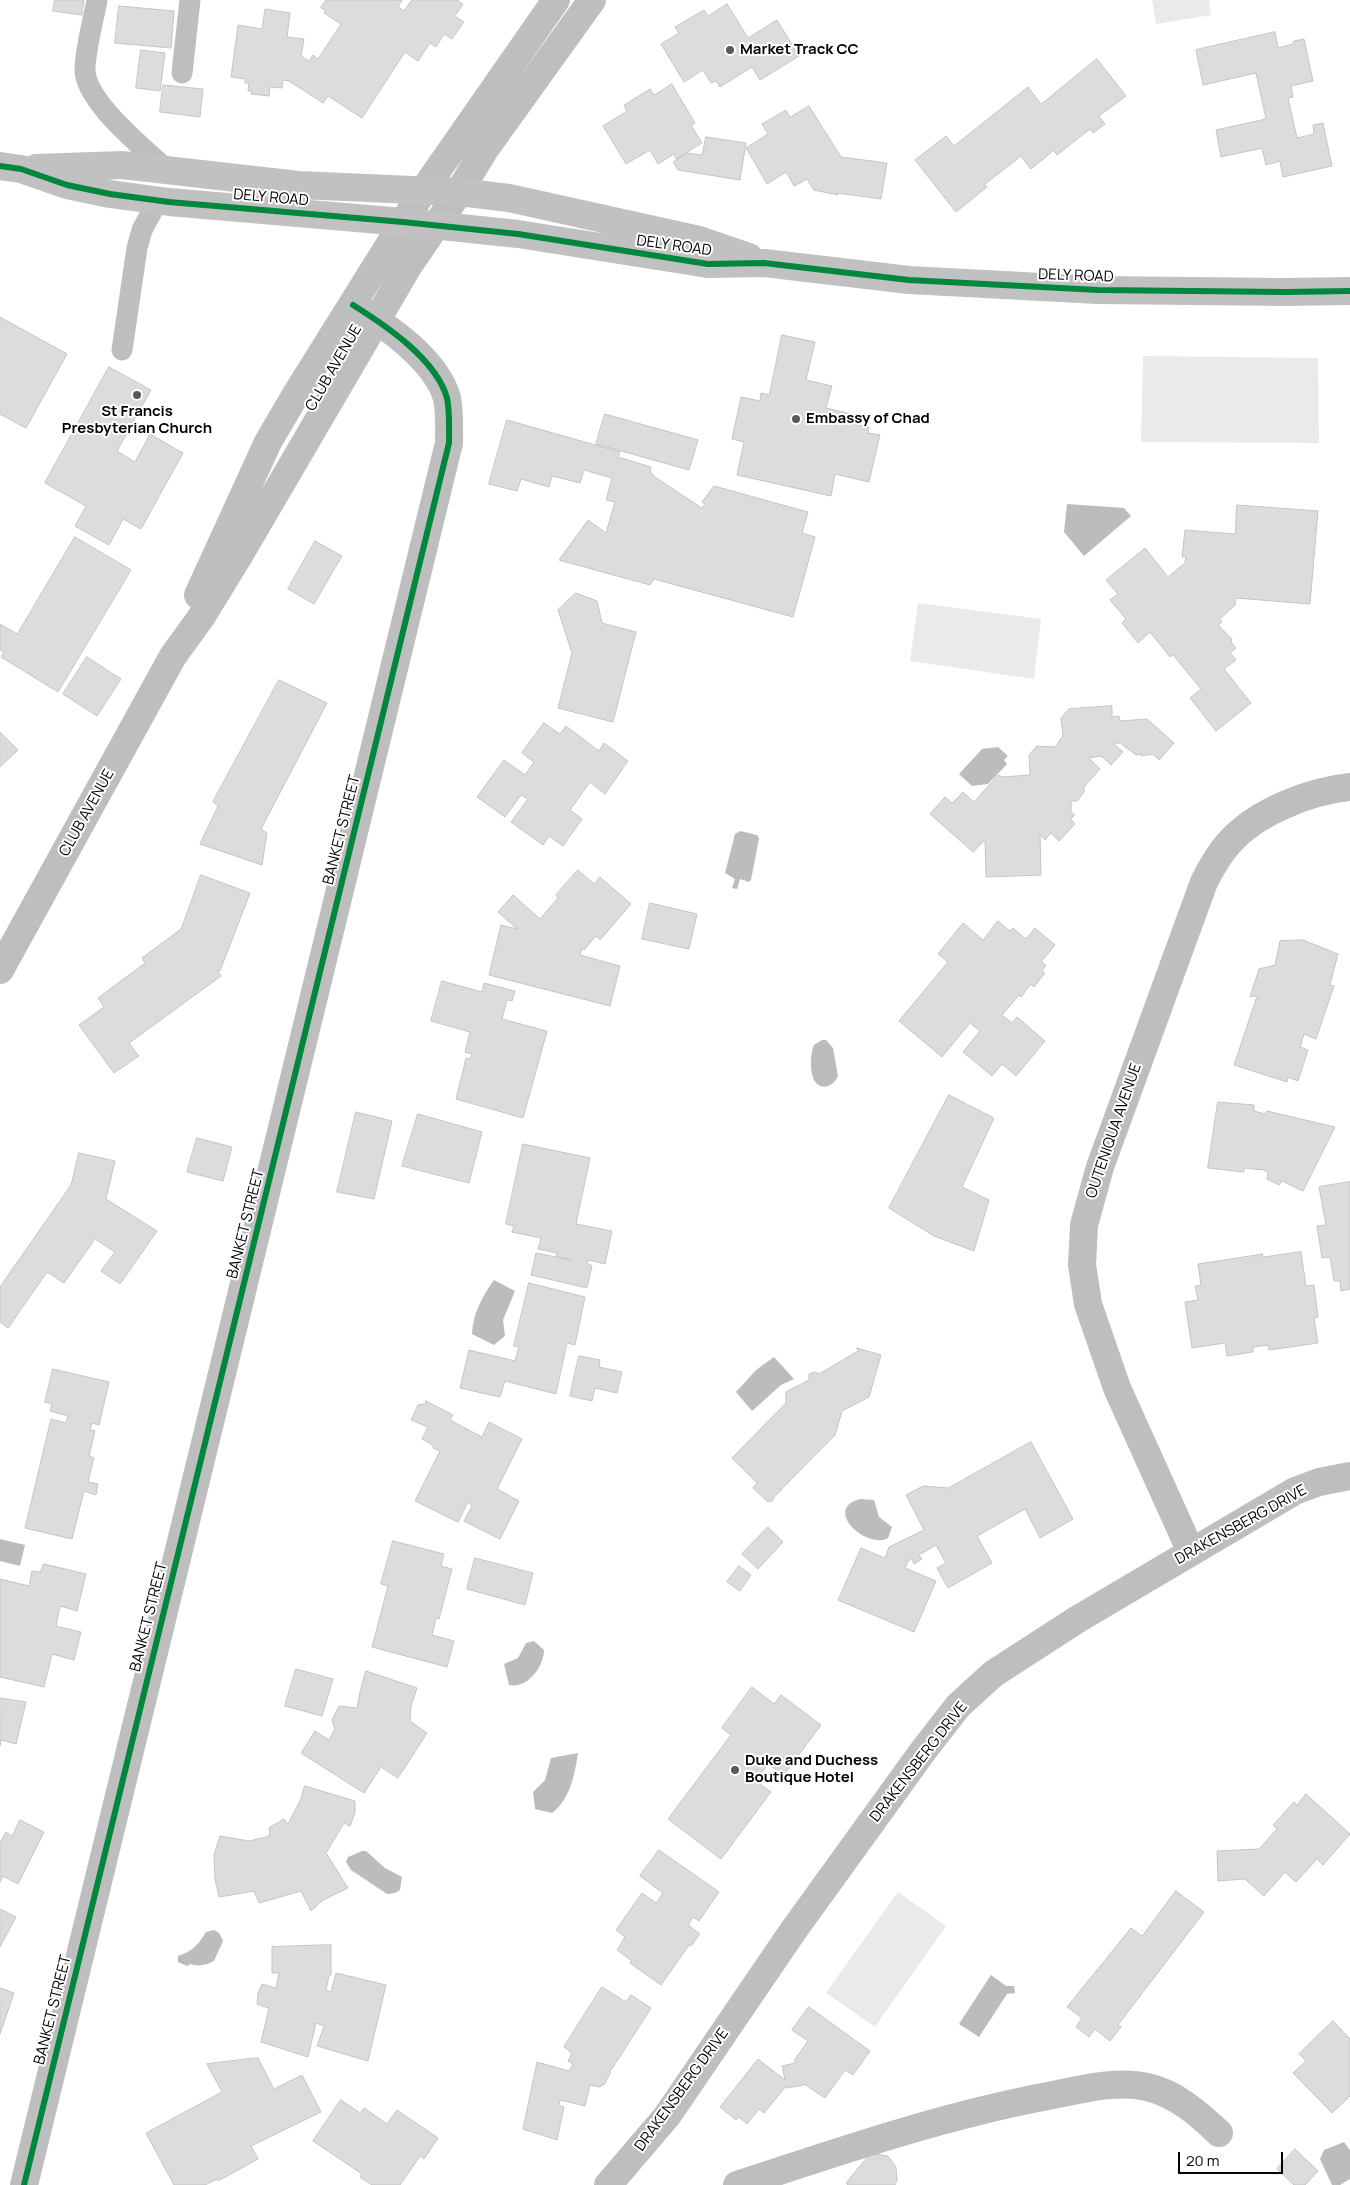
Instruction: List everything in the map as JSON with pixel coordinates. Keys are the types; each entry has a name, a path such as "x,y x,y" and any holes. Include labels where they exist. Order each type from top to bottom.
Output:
{"street":[{"name":"CLUB AVENUE","path":"173,656 194,602 268,442 423,190 556,0"},
{"name":"CLUB AVENUE","path":"0,970 173,656 202,616 240,554 376,319 485,149 592,0"},
{"name":"DELY ROAD","path":"11,168 122,165 298,186 459,192 509,198 699,240 764,263"},
{"name":"DELY ROAD","path":"11,168 67,185 110,194 518,234 708,264 764,263 908,280 1098,290 1286,292 1350,290"},
{"name":"BANKET STREET","path":"24,2185 449,443 449,414 446,396 438,377 417,353 376,319 353,305"},
{"name":"OUTENIQUA AVENUE","path":"1191,1552 1117,1388 1088,1304 1082,1265 1084,1226 1100,1167 1204,882 1216,859 1230,841 1258,818 1301,798 1332,789 1350,787"},
{"name":"DRAKENSBERG DRIVE","path":"608,2185 667,2116 793,1931 923,1751 958,1706 993,1674 1078,1619 1294,1491 1319,1482 1350,1476"},
{"path":"736,2185 839,2152 1006,2104 1098,2086 1147,2087 1193,2109 1219,2133"}],"lane":[{"path":"97,0 85,70 92,93 103,109 167,170"},
{"path":"182,73 190,0"},
{"path":"122,350 137,248 142,230 158,200"}],"shaded area":[{"path":"1152,0 1209,0 1211,15 1156,24"},
{"path":"1143,356 1318,358 1319,443 1141,442"},
{"path":"1067,504 1124,508 1131,516 1084,556 1064,532"},
{"path":"918,603 1041,619 1034,679 910,661"},
{"path":"998,747 1008,756 1004,760 1007,764 988,784 972,786 959,774 982,749"},
{"path":"740,831 757,835 759,838 751,880 749,882 740,879 737,889 732,888 735,879 725,873 735,834"},
{"path":"822,1040 826,1040 833,1048 838,1076 834,1083 824,1087 817,1084 814,1080 811,1063 814,1045"},
{"path":"494,1280 515,1291 503,1320 505,1336 494,1345 472,1334 474,1319 479,1306"},
{"path":"774,1357 794,1379 781,1385 752,1411 736,1392 756,1370"},
{"path":"860,1499 874,1500 879,1517 892,1527 888,1538 879,1540 869,1538 860,1534 852,1527 845,1511 849,1504"},
{"path":"0,1539 25,1545 20,1566 0,1561"},
{"path":"534,1641 544,1650 538,1670 522,1684 509,1685 504,1664 518,1658 526,1643"},
{"path":"578,1753 571,1786 558,1808 552,1813 535,1809 533,1792 545,1780 551,1758"},
{"path":"366,1851 385,1868 402,1877 400,1890 387,1894 351,1870 346,1862 348,1857"},
{"path":"898,1892 946,1926 875,2027 826,1993"},
{"path":"214,1930 219,1933 223,1941 214,1961 208,1964 191,1964 187,1966 178,1962 178,1956 195,1947 206,1932"},
{"path":"991,1975 1006,1986 1014,1986 1015,1993 1007,1994 979,2037 959,2024"},
{"path":"1344,2142 1350,2150 1350,2179 1340,2185 1332,2185 1320,2159 1324,2150"}],"building":[{"path":"55,0 84,0 82,15 53,11"},
{"path":"326,0 402,0 398,7 404,11 412,0 457,0 463,4 455,16 464,22 452,39 444,34 436,47 430,43 418,61 405,52 362,118 328,96 323,103 289,81 283,80 282,88 270,87 269,96 251,94 252,91 248,91 249,83 245,83 245,79 231,77 238,25 262,29 265,9 290,13 287,37 304,39 301,56 309,61 313,55 318,59 341,24 324,13 326,11 321,8"},
{"name":"Market Track CC","path":"727,4 748,38 777,20 799,56 760,80 752,67 720,87 716,81 711,83 703,70 684,82 661,44 679,33 675,27 704,10 708,16"},
{"path":"119,6 174,11 171,48 115,43"},
{"path":"1275,32 1278,48 1304,39 1313,81 1291,86 1293,97 1288,98 1297,138 1314,134 1313,125 1323,123 1332,166 1283,177 1280,161 1266,165 1262,148 1221,157 1216,130 1266,119 1256,73 1203,85 1196,50"},
{"path":"141,50 165,53 160,91 136,88"},
{"path":"1097,59 1126,96 1099,116 1105,124 1093,133 1090,129 1057,155 1054,150 1031,169 1021,156 984,185 987,187 956,212 915,160 946,136 954,146 1028,87 1041,104"},
{"path":"672,84 695,123 691,125 702,143 676,159 674,154 658,164 650,150 626,164 603,126 627,111 624,105 650,89 654,95"},
{"path":"163,85 203,89 200,117 160,112"},
{"path":"809,106 841,157 887,163 881,199 837,193 838,195 814,190 807,179 794,186 786,172 767,184 746,148 768,134 762,124 786,110 790,117"},
{"path":"706,137 746,143 740,180 678,170 673,162 687,153 702,155"},
{"path":"0,317 67,354 26,428 0,414"},
{"name":"Embassy of Chad","path":"782,335 815,342 806,380 832,386 826,408 856,415 854,424 869,427 868,433 880,435 869,482 835,474 831,496 737,475 744,442 732,439 741,397 760,401 761,393 769,395"},
{"path":"109,367 151,390 117,451 135,462 150,434 183,453 141,529 123,519 109,545 75,526 86,506 45,483"},
{"path":"605,414 698,440 689,470 596,444"},
{"path":"507,420 620,452 618,457 651,467 650,471 655,477 702,508 705,504 702,502 714,486 808,512 802,533 815,537 793,617 654,579 650,585 559,560 588,520 606,533 615,502 606,500 612,478 584,470 580,483 552,476 549,487 521,479 517,491 489,484"},
{"path":"1237,505 1318,511 1310,604 1236,598 1235,605 1220,619 1222,622 1218,625 1232,639 1231,642 1236,648 1230,653 1236,660 1224,669 1251,703 1216,731 1190,698 1201,689 1173,655 1170,657 1150,632 1138,643 1122,623 1126,619 1110,600 1118,594 1106,580 1145,548 1168,577 1185,563 1186,557 1182,557 1185,530 1235,534"},
{"path":"75,537 131,570 58,692 1,657 4,652 0,650 0,624 17,634"},
{"path":"315,541 342,556 314,604 288,589"},
{"path":"576,593 597,601 602,623 636,632 613,722 558,708 572,653 558,610"},
{"path":"87,657 121,679 97,716 63,694"},
{"path":"279,680 327,703 261,829 267,833 262,865 200,844 218,806 213,802"},
{"path":"1112,706 1112,717 1119,716 1120,721 1147,719 1174,743 1159,760 1153,754 1136,755 1120,743 1113,743 1123,752 1111,765 1101,756 1089,758 1100,769 1084,787 1084,792 1077,801 1071,801 1071,812 1075,815 1071,819 1075,824 1059,841 1051,833 1045,840 1040,834 1041,875 986,877 985,840 973,852 930,814 945,797 952,803 963,792 974,802 998,775 1002,777 1030,775 1029,755 1037,746 1055,747 1063,736 1061,718 1069,709"},
{"path":"544,723 560,734 566,726 599,751 604,743 628,761 605,794 590,782 570,810 582,819 563,846 549,836 543,845 511,822 528,799 521,795 505,817 477,797 504,760 525,775 534,762 522,753"},
{"path":"0,732 18,750 0,767"},
{"path":"578,870 594,884 600,877 631,904 600,940 596,936 584,950 582,948 580,955 620,966 610,1006 489,975 501,925 517,929 498,912 513,895 540,919 558,898 556,895"},
{"path":"201,875 250,893 220,971 217,970 221,976 129,1043 139,1056 114,1073 79,1025 104,1007 98,998 145,963 142,958 181,929"},
{"path":"650,903 697,914 689,949 642,939"},
{"path":"998,921 1010,931 1013,928 1026,939 1035,928 1055,945 1041,962 1046,965 1042,971 1045,973 1034,987 1031,984 1021,997 1019,995 1002,1015 1012,1023 1017,1017 1045,1041 1016,1076 1002,1064 992,1076 963,1052 980,1031 970,1023 942,1057 899,1021 948,962 938,954 963,923 983,940"},
{"path":"1303,940 1338,954 1330,985 1334,986 1316,1039 1304,1034 1300,1047 1308,1050 1298,1081 1288,1077 1287,1082 1234,1065 1256,999 1260,999 1255,996 1250,997 1259,969 1275,965 1280,941"},
{"path":"442,981 482,992 484,983 515,991 512,1001 507,1000 502,1019 547,1031 523,1118 456,1099 466,1058 470,1059 472,1054 465,1052 470,1032 431,1021"},
{"path":"949,1095 994,1118 962,1187 989,1200 974,1251 934,1236 889,1208"},
{"path":"1218,1102 1254,1105 1254,1111 1265,1114 1267,1111 1335,1127 1303,1191 1282,1181 1279,1185 1267,1179 1268,1173 1264,1170 1244,1168 1244,1172 1208,1168"},
{"path":"356,1112 392,1121 374,1199 337,1192"},
{"path":"418,1114 482,1132 469,1183 402,1166"},
{"path":"197,1138 232,1147 223,1181 187,1172"},
{"path":"523,1144 590,1158 576,1224 612,1231 605,1264 588,1260 587,1263 592,1266 587,1288 531,1275 536,1253 571,1260 556,1256 557,1253 538,1249 541,1238 512,1232 514,1226 506,1224"},
{"path":"79,1153 115,1161 106,1199 157,1231 120,1284 101,1271 115,1252 95,1239 64,1283 47,1272 8,1328 0,1322 0,1287 71,1185"},
{"path":"1350,1182 1350,1289 1341,1291 1340,1281 1334,1281 1330,1257 1322,1258 1317,1226 1326,1225 1319,1187"},
{"path":"1301,1252 1306,1286 1314,1285 1318,1317 1314,1318 1318,1343 1269,1350 1268,1345 1253,1347 1253,1352 1227,1356 1225,1343 1192,1348 1185,1302 1198,1300 1195,1286 1201,1285 1198,1264 1263,1254 1262,1257"},
{"path":"529,1283 585,1297 575,1345 567,1343 556,1394 505,1381 500,1397 460,1388 469,1350 515,1361 519,1347 514,1346"},
{"path":"857,1348 881,1355 869,1397 842,1411 835,1435 772,1501 768,1502 753,1488 757,1483 732,1458 786,1403 786,1392 809,1380 809,1374 815,1372 819,1374 858,1351"},
{"path":"579,1356 600,1360 599,1367 622,1372 617,1393 595,1388 592,1401 570,1396"},
{"path":"53,1369 109,1382 99,1425 92,1423 90,1430 95,1431 89,1456 94,1458 88,1482 98,1484 96,1495 84,1491 72,1539 25,1528 51,1419 66,1423 68,1416 50,1411 52,1404 45,1402"},
{"path":"426,1401 453,1415 450,1420 482,1437 489,1422 522,1439 497,1489 519,1501 500,1539 464,1521 472,1506 468,1502 458,1522 415,1501 440,1451 422,1439 428,1427 411,1420 418,1405 425,1404"},
{"path":"1031,1442 1073,1519 1040,1538 1025,1509 977,1536 992,1563 948,1588 937,1568 946,1563 936,1545 919,1555 922,1559 914,1564 912,1559 908,1561 905,1568 936,1581 914,1632 838,1600 861,1548 885,1558 889,1547 924,1530 906,1495 923,1486 948,1488"},
{"path":"768,1527 783,1542 758,1569 742,1554"},
{"path":"393,1541 444,1554 441,1566 452,1569 439,1619 436,1618 432,1635 454,1641 447,1667 372,1647 388,1586 381,1584"},
{"path":"475,1558 533,1573 525,1605 467,1589"},
{"path":"44,1564 86,1574 77,1611 60,1606 56,1626 81,1632 74,1660 52,1654 44,1687 0,1677 0,1579 29,1586 32,1571 40,1572"},
{"path":"739,1566 751,1575 740,1591 727,1582"},
{"path":"296,1669 333,1679 322,1716 285,1706"},
{"path":"366,1671 417,1688 411,1706 410,1721 427,1733 398,1778 381,1767 364,1793 301,1753 315,1731 329,1740 335,1729 332,1720 339,1706 357,1708"},
{"name":"Duke and Duchess Boutique Hotel","path":"752,1687 774,1704 781,1695 821,1725 784,1775 768,1764 756,1781 771,1792 721,1859 668,1819 731,1735 722,1728"},
{"path":"0,1698 26,1702 16,1744 1,1740 0,1746"},
{"path":"305,1786 355,1801 355,1813 350,1826 344,1823 326,1853 348,1888 323,1900 311,1911 301,1891 259,1903 254,1891 219,1897 215,1879 214,1855 220,1836 249,1841 270,1835 269,1828 284,1819 287,1824 289,1822 300,1801"},
{"path":"1306,1794 1350,1834 1323,1865 1317,1859 1296,1882 1285,1872 1264,1896 1245,1879 1218,1881 1217,1851 1259,1849 1277,1829 1273,1825 1294,1802 1297,1805"},
{"path":"20,1820 44,1832 18,1884 3,1876 0,1882 0,1843 6,1832 12,1836"},
{"path":"659,1850 719,1892 699,1921 693,1917 688,1925 700,1934 691,1946 689,1945 661,1985 630,1963 632,1961 617,1950 625,1937 616,1930 642,1893 656,1903 663,1893 640,1876"},
{"path":"1176,1891 1204,1912 1118,2025 1121,2027 1110,2041 1095,2029 1089,2037 1076,2027 1082,2018 1067,2007 1131,1928 1142,1936"},
{"path":"0,1909 16,1917 0,1947"},
{"path":"331,1945 331,1975 329,1976 326,1990 331,1992 336,1973 386,1985 368,2061 317,2046 324,2026 316,2023 308,2057 261,2042 269,2008 257,2004 258,1993 262,1984 276,1988 279,1973 272,1973 272,1947"},
{"path":"602,1987 626,2002 631,1995 651,2008 612,2069 609,2070 611,2072 604,2085 600,2087 590,2085 585,2106 560,2100 559,2105 564,2107 557,2140 523,2129 537,2062 569,2071 573,2064 568,2061 572,2053 564,2047"},
{"path":"0,1988 14,1993 0,2034"},
{"path":"809,2007 870,2051 853,2075 845,2070 825,2098 804,2084 787,2088 787,2085 764,2113 759,2109 747,2124 739,2117 736,2120 720,2107 758,2059 785,2080 782,2066 795,2063 795,2059 808,2041 792,2030"},
{"path":"1333,2021 1350,2039 1350,2096 1332,2113 1293,2073 1306,2061 1299,2054"},
{"path":"258,2058 274,2089 302,2075 321,2112 251,2146 258,2159 218,2181 217,2179 205,2185 174,2185 146,2133 222,2092 207,2064"},
{"path":"341,2100 360,2113 364,2108 387,2124 397,2110 438,2138 424,2159 420,2156 400,2185 372,2185 360,2177 362,2174 313,2141"},
{"path":"1295,2149 1318,2171 1305,2185 1294,2185 1277,2169"},
{"path":"869,2155 888,2156 896,2167 897,2180 895,2185 848,2185 846,2183"}],"cycle path":[{"path":"0,166 21,169 67,185 110,194 169,202 518,234 708,264 764,263 909,280 1098,290 1350,291"},
{"path":"24,2185 449,443 447,398 432,370 408,344 380,322 353,305"}],"place":[{"name":"Market Track CC","path":"730,50"},
{"name":"St Francis Presbyterian Church","path":"137,395"},
{"name":"Embassy of Chad","path":"796,419"},
{"name":"Duke and Duchess Boutique Hotel","path":"735,1770"}]}
